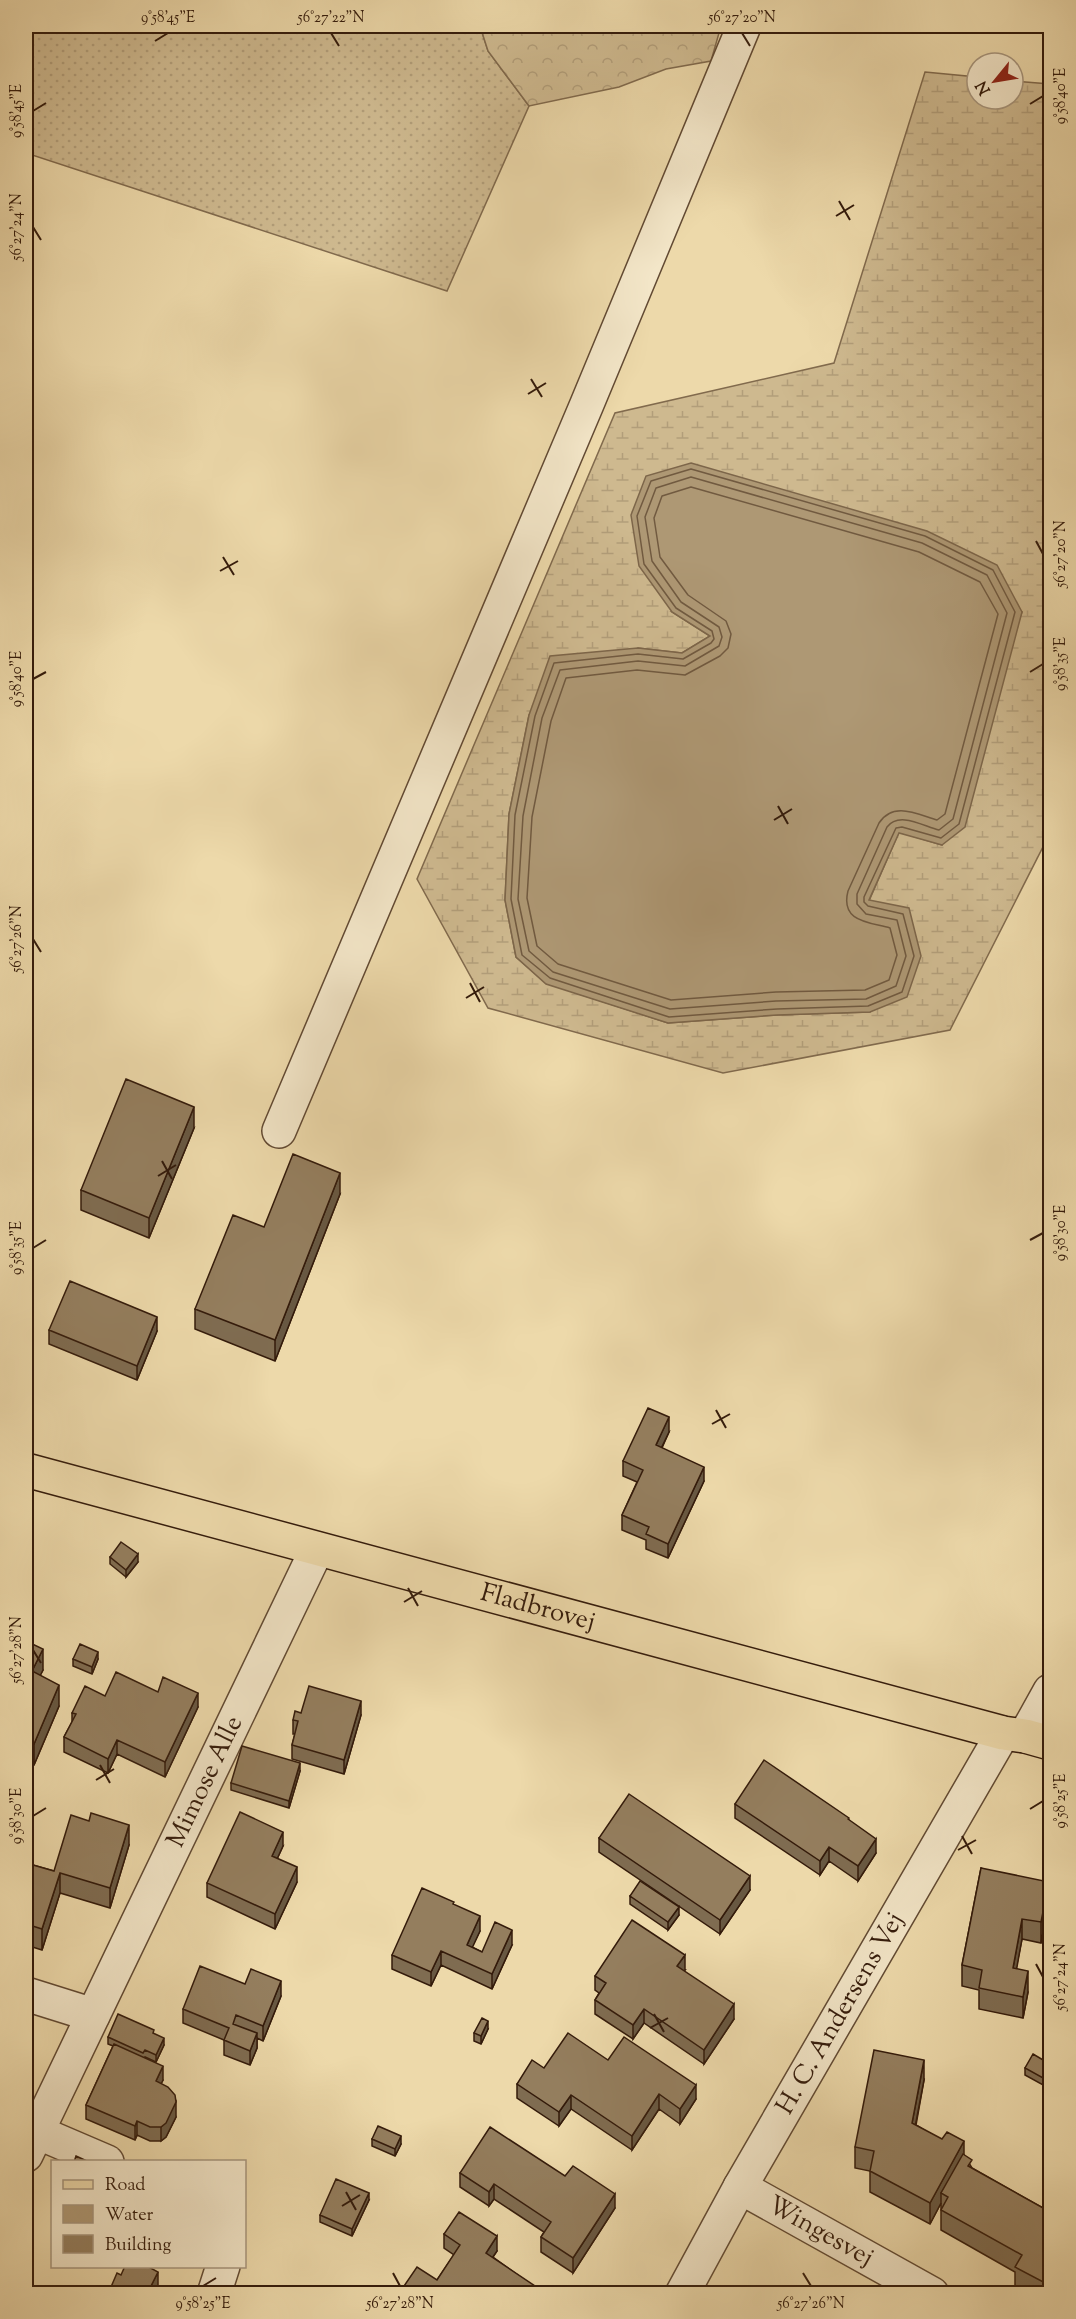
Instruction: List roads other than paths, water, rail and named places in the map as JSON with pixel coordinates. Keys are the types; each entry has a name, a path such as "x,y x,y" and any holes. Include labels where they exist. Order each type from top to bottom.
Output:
{"main road":[{"name":"Fladbrovej","path":"26,1470 1026,1737"}],"street":[{"path":"279,1131 582,416 744,26"},
{"name":"Mimose Alle","path":"99,2160 31,2144 317,1549"},
{"name":"H. C. Andersens Vej","path":"681,2294 740,2187 1026,1737 1050,1690"},
{"path":"26,1994 93,2015"},
{"name":"Wingesvej","path":"740,2187 932,2294"},
{"path":"214,2294 222,2268"}],"water":[{"path":"691,463 927,531 997,565 1022,612 965,827 942,845 899,833 869,900 909,908 921,956 907,997 870,1012 777,1015 668,1023 546,984 516,957 505,900 509,814 529,715 550,656 638,648 682,653 710,636 672,612 639,566 631,515 646,476"}]}
